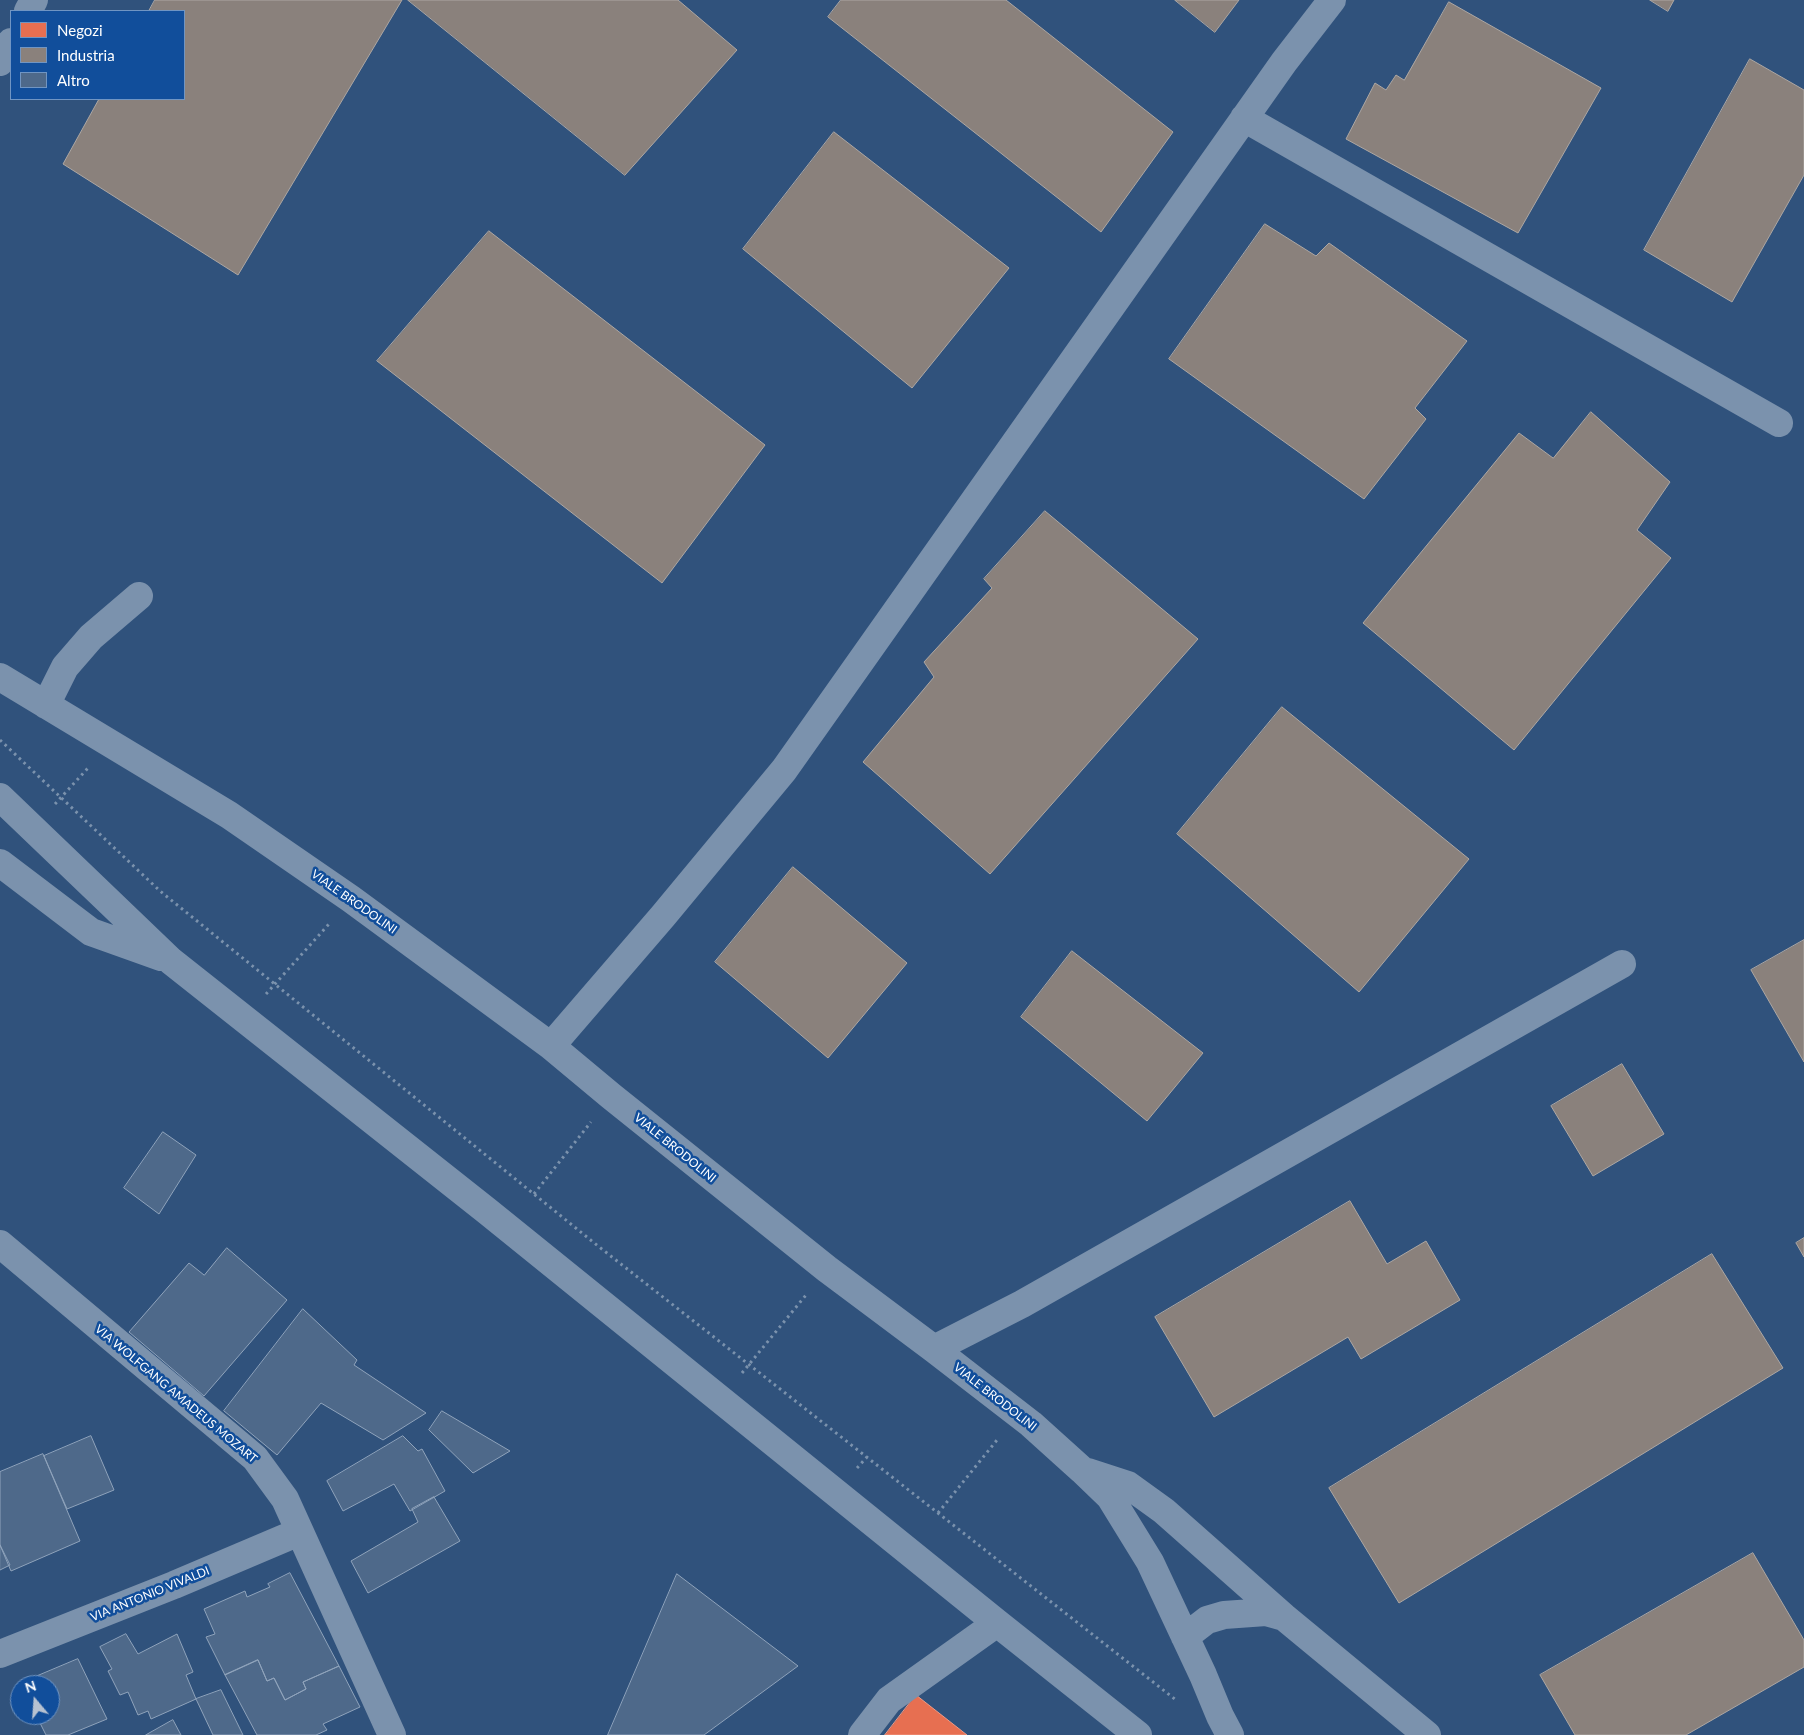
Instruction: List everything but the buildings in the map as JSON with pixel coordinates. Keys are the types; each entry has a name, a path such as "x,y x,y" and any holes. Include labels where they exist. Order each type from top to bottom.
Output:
{"street":[{"path":"551,1046 657,923 784,770 1244,118 1332,0"},
{"path":"0,62 10,44"},
{"path":"1244,118 1779,423"},
{"path":"46,705 65,667 91,637 139,596"},
{"name":"VIALE BRODOLINI","path":"0,676 229,815 351,899 551,1046 827,1269 1018,1414 1082,1470 1110,1498 1150,1562 1230,1735"},
{"path":"0,797 171,961 488,1211 996,1623 1138,1735"},
{"path":"0,863 91,932 171,961"},
{"path":"934,1349 1022,1304 1622,964"},
{"name":"VIA WOLFGANG AMADEUS MOZART","path":"0,1244 255,1458 285,1499 392,1735"},
{"path":"1082,1470 1128,1485 1164,1511 1284,1617 1428,1735"},
{"name":"VIA ANTONIO VIVALDI","path":"0,1654 174,1585 299,1532"},
{"path":"1185,1637 1207,1620 1224,1615 1266,1612 1284,1617"},
{"path":"862,1735 889,1700 996,1623"}],"path":[{"path":"0,740 160,891 534,1194 1182,1704"},
{"path":"32,828 110,744"},
{"path":"245,1019 351,899"},
{"path":"534,1194 611,1096"},
{"path":"721,1400 827,1269"},
{"path":"938,1513 1018,1414"}]}
